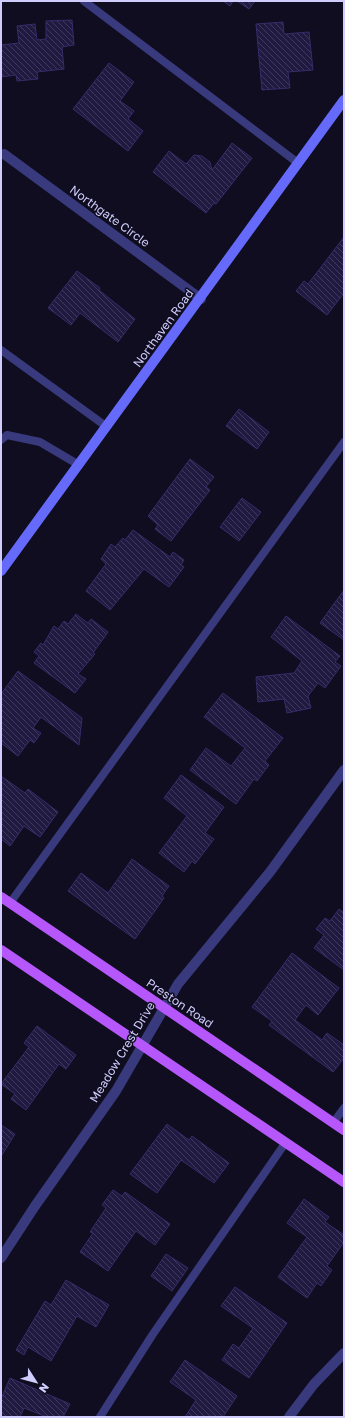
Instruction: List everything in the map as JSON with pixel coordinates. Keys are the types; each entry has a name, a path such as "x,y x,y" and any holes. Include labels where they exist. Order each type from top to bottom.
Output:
{"main road":[{"name":"Preston Road","path":"1,897 344,1130"},
{"path":"1,950 344,1182"}],"street":[{"name":"Northaven Road","path":"1,571 344,100"},
{"name":"Northgate Circle","path":"4,154 200,299"},
{"name":"Meadow Crest Drive","path":"1,1258 35,1206 116,1091 178,984 270,872 344,770"},
{"path":"289,1417 314,1384 344,1353"}],"lane":[{"path":"84,1 298,164"},
{"path":"1,350 107,427"},
{"path":"1,440 7,435 40,442 79,465"},
{"path":"10,903 344,442"},
{"path":"334,1123 344,1108"},
{"path":"100,1417 158,1328 286,1142"}],"building":[{"path":"223,1 233,1 230,6"},
{"path":"237,1 255,1 249,9"},
{"path":"72,20 74,45 62,47 64,69 37,72 38,79 17,81 16,75 1,77 1,45 19,43 17,26 35,24 37,40 46,39 46,21"},
{"path":"283,22 284,34 309,32 313,70 288,72 290,88 262,90 256,24"},
{"path":"109,63 134,82 120,101 134,111 128,119 143,131 128,151 73,109"},
{"path":"232,143 252,158 216,204 214,203 206,213 153,172 169,151 186,164 194,155 202,156 210,162 212,170"},
{"path":"344,237 344,293 327,315 296,291 304,281 308,284"},
{"path":"77,271 100,288 99,290 135,319 118,342 80,313 71,325 48,308"},
{"path":"239,409 269,432 257,449 226,426"},
{"path":"190,459 214,477 206,487 210,490 171,541 155,529 158,525 148,516"},
{"path":"242,498 261,512 239,541 220,527"},
{"path":"133,530 170,557 173,552 184,560 181,565 184,567 169,587 144,569 110,610 86,591 106,564 101,559 111,544 115,547 123,538 125,540"},
{"path":"344,590 344,640 320,623"},
{"path":"76,614 88,623 91,619 108,632 93,653 95,654 78,674 86,679 75,693 34,663 39,656 34,652 41,643 43,645 54,626 58,629 64,621 68,624"},
{"path":"286,616 340,656 335,662 341,666 325,688 318,683 308,696 311,708 287,713 284,699 258,702 256,677 294,673 302,661 271,637"},
{"path":"18,671 82,718 79,745 41,717 33,728 41,733 34,743 30,740 18,756 1,743 1,694"},
{"path":"223,693 283,738 265,761 269,765 257,781 254,779 236,804 190,770 206,748 231,766 245,748 204,717"},
{"path":"181,775 224,807 205,833 214,839 195,864 192,861 184,872 159,853 187,816 164,798"},
{"path":"1,776 25,793 28,789 58,812 40,837 24,826 10,846 1,839"},
{"path":"132,859 169,886 162,896 164,898 135,939 68,891 81,873 108,893"},
{"path":"339,909 344,913 344,970 314,948 324,935 316,929 325,918 330,921"},
{"path":"292,953 339,988 318,1015 306,1005 295,1020 322,1040 327,1033 344,1045 344,1058 333,1072 269,1025 272,1021 252,1007"},
{"path":"37,1026 76,1055 66,1069 59,1064 26,1110 11,1099 15,1094 1,1084 29,1047 24,1043"},
{"path":"167,1124 189,1140 192,1136 229,1163 214,1183 181,1160 157,1193 130,1174"},
{"path":"1,1125 15,1134 2,1155 1,1155"},
{"path":"113,1190 122,1196 125,1192 170,1224 155,1245 136,1231 108,1271 80,1252 93,1233 90,1232 106,1208 102,1205"},
{"path":"304,1199 329,1217 325,1222 344,1235 344,1242 327,1266 332,1270 321,1286 317,1283 307,1298 278,1277 307,1237 287,1223"},
{"path":"166,1254 188,1268 172,1291 151,1276"},
{"path":"66,1280 109,1305 96,1327 77,1316 51,1361 28,1347 24,1355 16,1350 45,1301 51,1305"},
{"path":"235,1287 287,1323 249,1378 222,1360 233,1344 239,1348 253,1328 221,1306"},
{"path":"185,1360 237,1396 223,1417 185,1417 196,1400 170,1382"},
{"path":"10,1378 70,1404 63,1417 47,1417 24,1408 20,1417 1,1417 1,1399"}]}
